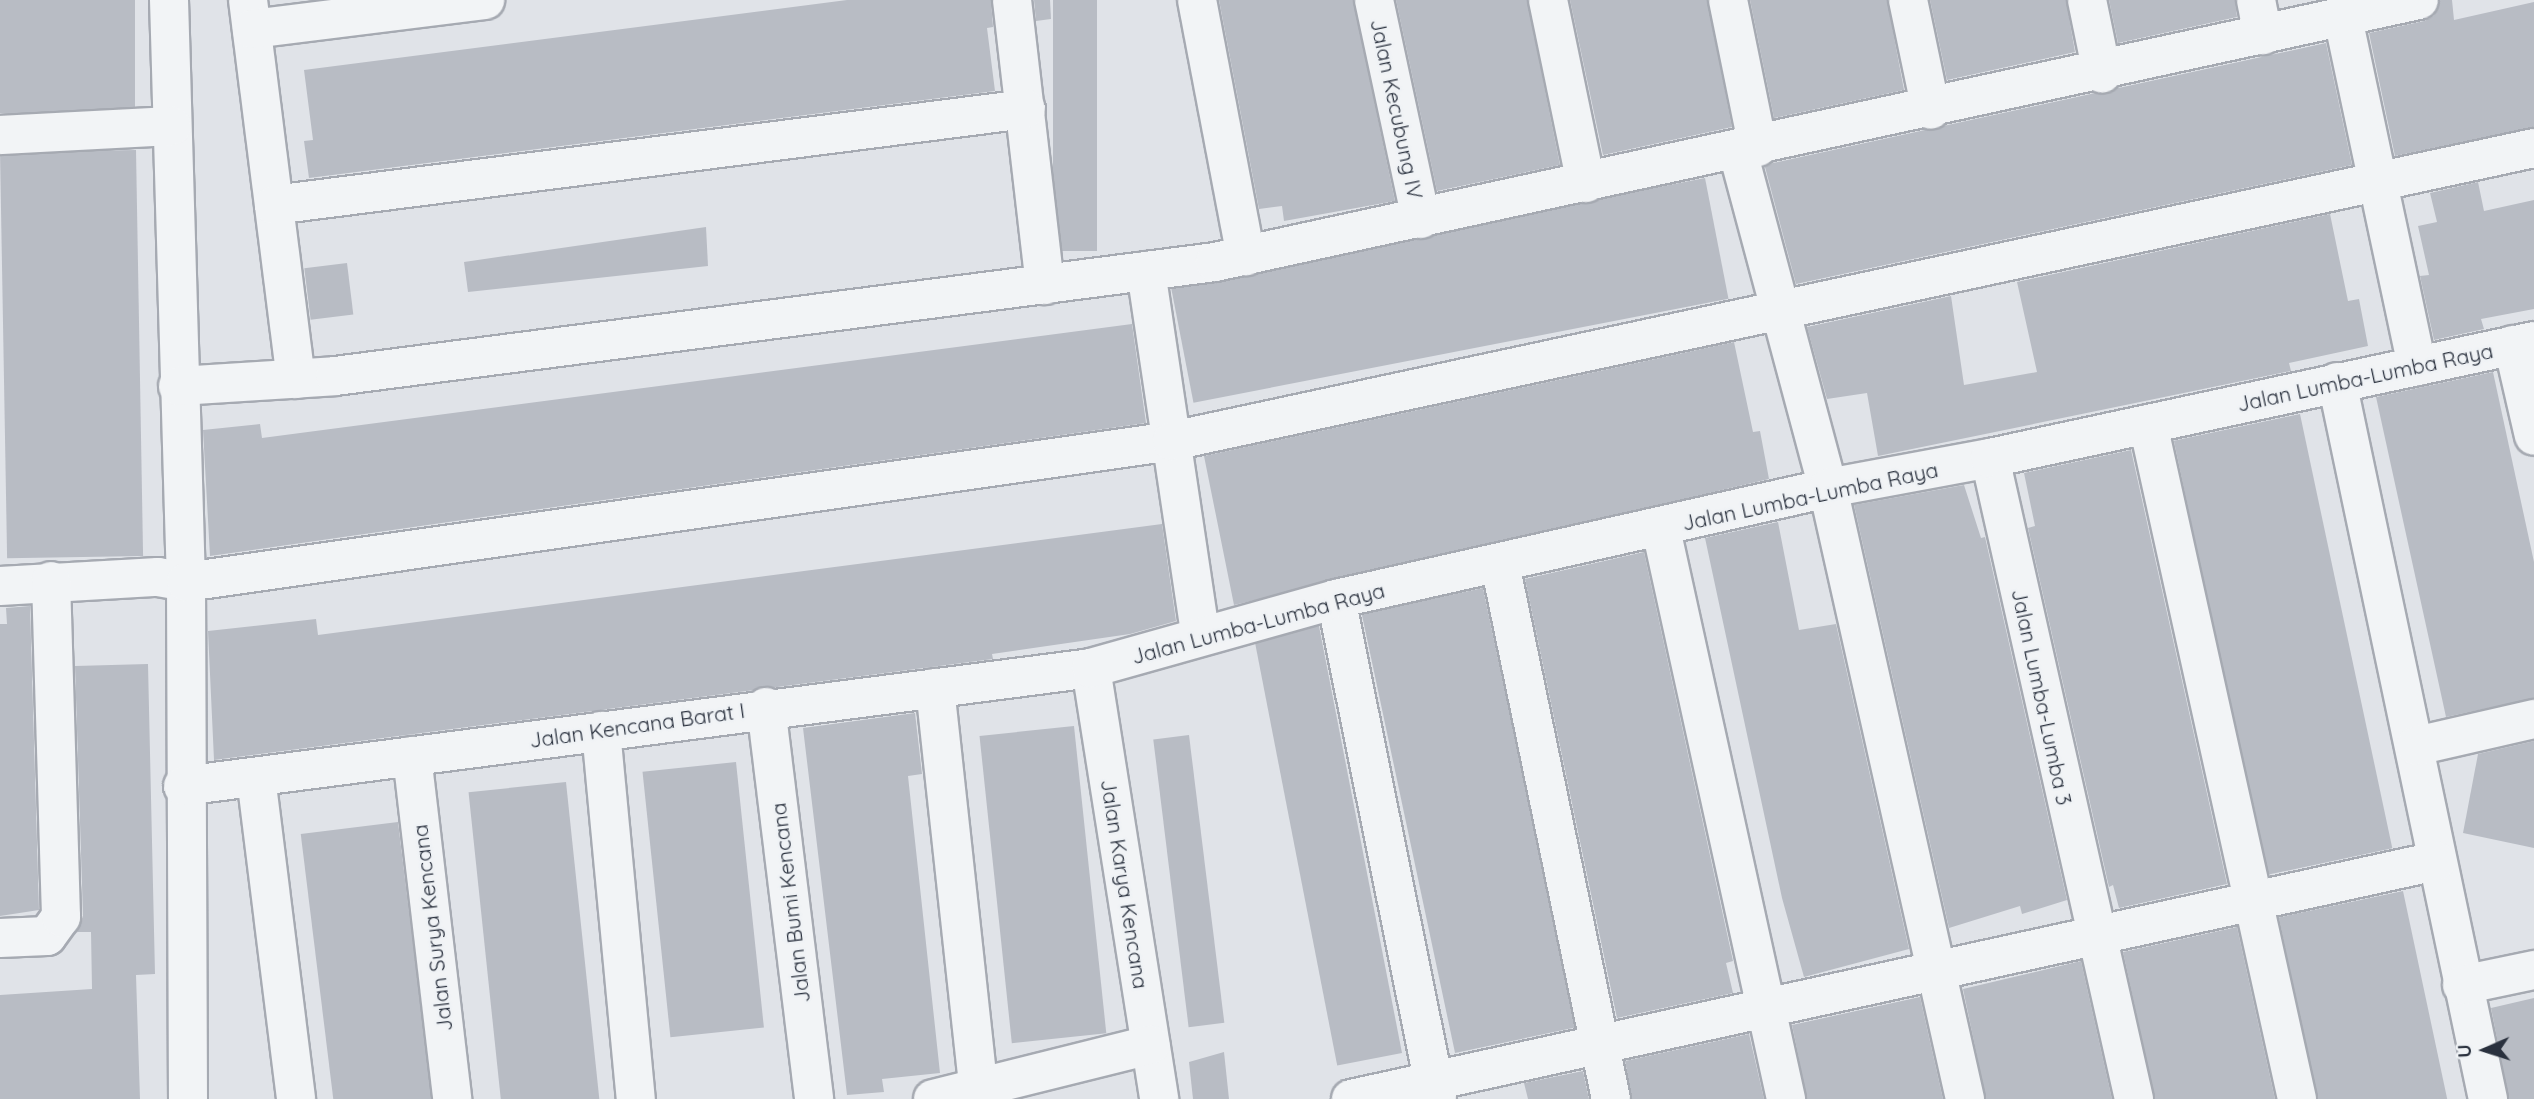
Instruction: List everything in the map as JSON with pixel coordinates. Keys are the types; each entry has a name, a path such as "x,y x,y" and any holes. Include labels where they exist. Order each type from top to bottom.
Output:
{"street":[{"path":"169,0 178,386 186,582 183,786 188,1099"},
{"path":"296,379 250,15 485,0"},
{"path":"1012,0 1045,285"},
{"path":"1197,0 1246,256"},
{"name":"Jalan Kecubung IV","path":"1374,0 1421,219"},
{"path":"1548,0 1586,183"},
{"path":"1728,0 1748,150 1780,312 1828,488 1965,1099"},
{"path":"1908,0 1931,110"},
{"path":"2087,0 2102,73"},
{"path":"178,386 296,379 1045,285 1246,256 2102,73 2259,18 2343,18 2419,0"},
{"path":"2343,18 2375,183 2417,366"},
{"path":"274,205 1026,109"},
{"path":"0,135 172,126"},
{"path":"0,586 158,577 186,582 1172,441 2534,148"},
{"path":"1146,271 1199,634"},
{"path":"2524,343 2534,436"},
{"name":"Jalan Lumba-Lumba Raya","path":"1091,668 1199,634 1336,599 1661,529 1828,488 1990,458 2524,343"},
{"path":"2337,382 2416,746 2436,861 2488,1099"},
{"path":"2148,424 2250,901 2297,1099"},
{"name":"Jalan Lumba-Lumba 3","path":"1990,458 2094,935 2134,1099"},
{"path":"1661,529 1786,1099"},
{"path":"1500,564 1611,1099"},
{"path":"0,938 47,936 61,918 51,581"},
{"path":"1336,599 1435,1090"},
{"name":"Jalan Kencana Barat I","path":"183,786 766,707 1091,668"},
{"name":"Jalan Karya Kencana","path":"1091,668 1159,1099"},
{"path":"935,688 978,1087"},
{"name":"Jalan Bumi Kencana","path":"766,707 814,1099"},
{"path":"2416,746 2534,719"},
{"path":"601,731 636,1099"},
{"name":"Jalan Surya Kencana","path":"412,756 452,1099"},
{"path":"256,777 296,1099"},
{"path":"1351,1099 1435,1090 1599,1043 1765,1005 2436,861"},
{"path":"2462,985 2534,970"},
{"path":"933,1099 1150,1045"}],"building":[{"path":"0,0 135,0 135,113 0,113"},
{"path":"847,0 991,0 993,27 987,28 995,91 309,178 304,141 313,140 304,70"},
{"path":"1034,0 1050,0 1051,19 1036,21"},
{"path":"1053,0 1097,0 1097,251 1053,251"},
{"path":"1219,0 1353,0 1395,201 1284,221 1282,206 1259,209"},
{"path":"1396,0 1527,0 1560,165 1437,191"},
{"path":"1570,0 1707,0 1732,127 1603,155"},
{"path":"1750,0 1887,0 1904,90 1774,118"},
{"path":"1930,0 2066,0 2075,52 1947,80"},
{"path":"2109,0 2235,0 2237,17 2118,43"},
{"path":"2440,0 2452,0 2454,20 2534,2 2534,127 2395,156 2369,33 2424,21 2434,16"},
{"path":"2326,43 2352,165 1796,284 1765,167 1773,163"},
{"path":"136,150 143,556 7,558 0,152"},
{"path":"1705,178 1728,299 1193,403 1170,282"},
{"path":"2478,182 2484,211 2534,200 2534,309 2481,319 2484,329 2434,340 2420,276 2429,275 2418,226 2437,222 2430,193"},
{"path":"2330,214 2348,301 2359,299 2368,346 2289,363 2291,371 1878,456 1867,393 1827,399 1807,327 1951,296 1964,385 2037,372 2017,282"},
{"path":"706,227 708,266 468,292 464,262"},
{"path":"347,263 353,315 311,320 304,268"},
{"path":"1132,324 1146,423 210,556 203,430 260,424 262,438"},
{"path":"1734,342 1753,432 1760,431 1769,479 1234,605 1204,456"},
{"path":"2493,372 2534,562 2534,698 2446,717 2376,397"},
{"path":"2300,414 2392,848 2266,875 2174,441"},
{"path":"2131,450 2227,884 2119,908 2113,885 2109,887 2028,528 2035,526 2024,473"},
{"path":"1964,485 1981,538 1985,537 2067,900 2022,914 2020,906 1949,928 1854,505"},
{"path":"1778,522 1799,630 1836,624 1909,949 1804,977 1782,898 1705,538"},
{"path":"1162,524 1176,621 1130,634 992,654 993,659 214,760 208,631 316,619 318,635"},
{"path":"1644,552 1733,961 1726,963 1733,993 1617,1018 1525,579"},
{"path":"1483,588 1576,1027 1455,1053 1362,614"},
{"path":"30,606 39,910 0,916 0,624 7,624 6,608"},
{"path":"1319,626 1402,1053 1337,1066 1254,639"},
{"path":"148,664 155,974 136,975 140,1099 0,1099 0,995 92,989 91,932 77,932 83,916 75,666"},
{"path":"915,713 922,774 908,776 940,1073 882,1079 884,1092 847,1095 803,728"},
{"path":"1074,726 1106,1033 1012,1043 980,736"},
{"path":"1189,735 1224,1023 1189,1027 1153,739"},
{"path":"2534,741 2534,848 2463,833 2478,754"},
{"path":"736,762 764,1028 670,1037 643,772"},
{"path":"566,782 599,1099 501,1099 469,792"},
{"path":"398,822 432,1099 333,1099 301,834"},
{"path":"2403,891 2447,1099 2317,1099 2279,917"},
{"path":"2237,927 2275,1099 2155,1099 2123,952"},
{"path":"2081,961 2112,1099 1986,1099 1963,989"},
{"path":"1920,997 1943,1099 1807,1099 1792,1025"},
{"path":"2534,998 2534,1099 2509,1099 2491,1008"},
{"path":"1749,1034 1764,1099 1632,1099 1625,1061"},
{"path":"1224,1052 1229,1099 1193,1099 1189,1062"},
{"path":"1583,1071 1589,1099 1528,1099 1524,1083"}]}
